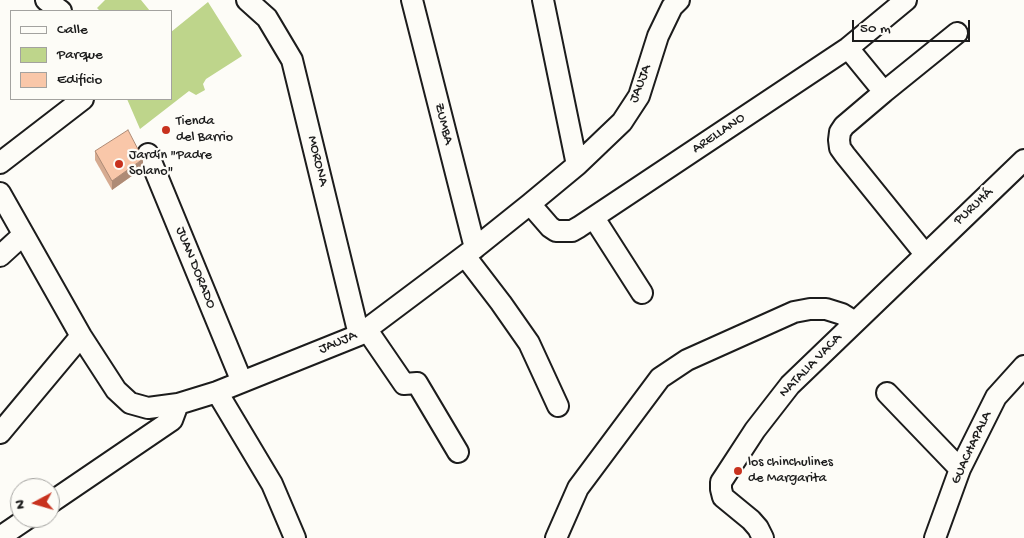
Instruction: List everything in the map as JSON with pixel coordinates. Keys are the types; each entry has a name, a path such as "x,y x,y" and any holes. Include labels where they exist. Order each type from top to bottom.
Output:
{"street":[{"path":"46,0 60,10"},
{"name":"MORONA","path":"247,0 267,18 292,60 363,333"},
{"name":"ZUMBA","path":"412,0 470,252"},
{"path":"543,0 577,165"},
{"name":"JAUJA","path":"0,193 81,336 116,390 130,403 148,408 178,404 217,392 363,333 530,204 577,165 622,122 639,96 658,36 672,7 679,0"},
{"name":"ARELLANO","path":"530,204 550,227 556,231 572,231 848,48 906,0"},
{"path":"925,254 840,148 840,132 844,126 884,92 957,33"},
{"path":"848,48 884,92"},
{"path":"0,164 82,100"},
{"name":"JUAN DORADO","path":"148,154 242,382"},
{"name":"PURUHÁ","path":"925,254 1024,160"},
{"path":"594,218 642,293"},
{"path":"0,256 23,235"},
{"path":"470,252 529,344 558,406"},
{"name":"NATALIA VACA","path":"763,538 751,520 724,497 720,489 721,482 755,430 790,385 925,254"},
{"path":"556,538 578,488 660,378 687,360 794,312 826,309 842,314 855,322"},
{"path":"363,333 404,384 418,383 458,452"},
{"path":"0,433 81,336"},
{"name":"GUACHAPALA","path":"935,538 960,468 996,397 1024,366"},
{"path":"217,392 272,484 295,538"},
{"path":"887,393 960,468"},
{"path":"60,496 172,420 178,404"},
{"path":"0,537 13,528"}],"green space":[{"path":"105,0 141,0 149,10 99,10 97,8"},
{"path":"208,2 242,56 206,79 203,84 205,90 196,95 189,91 140,129 127,100 172,100 172,31"}],"building":[{"name":"Jardín \"Padre Solano\"","path":"128,130 143,159 112,181 95,151"}],"place":[{"name":"Tienda del Barrio","path":"166,130"},
{"name":"Jardín \"Padre Solano\"","path":"119,164"},
{"name":"los chinchulines de Margarita","path":"738,471"}]}
